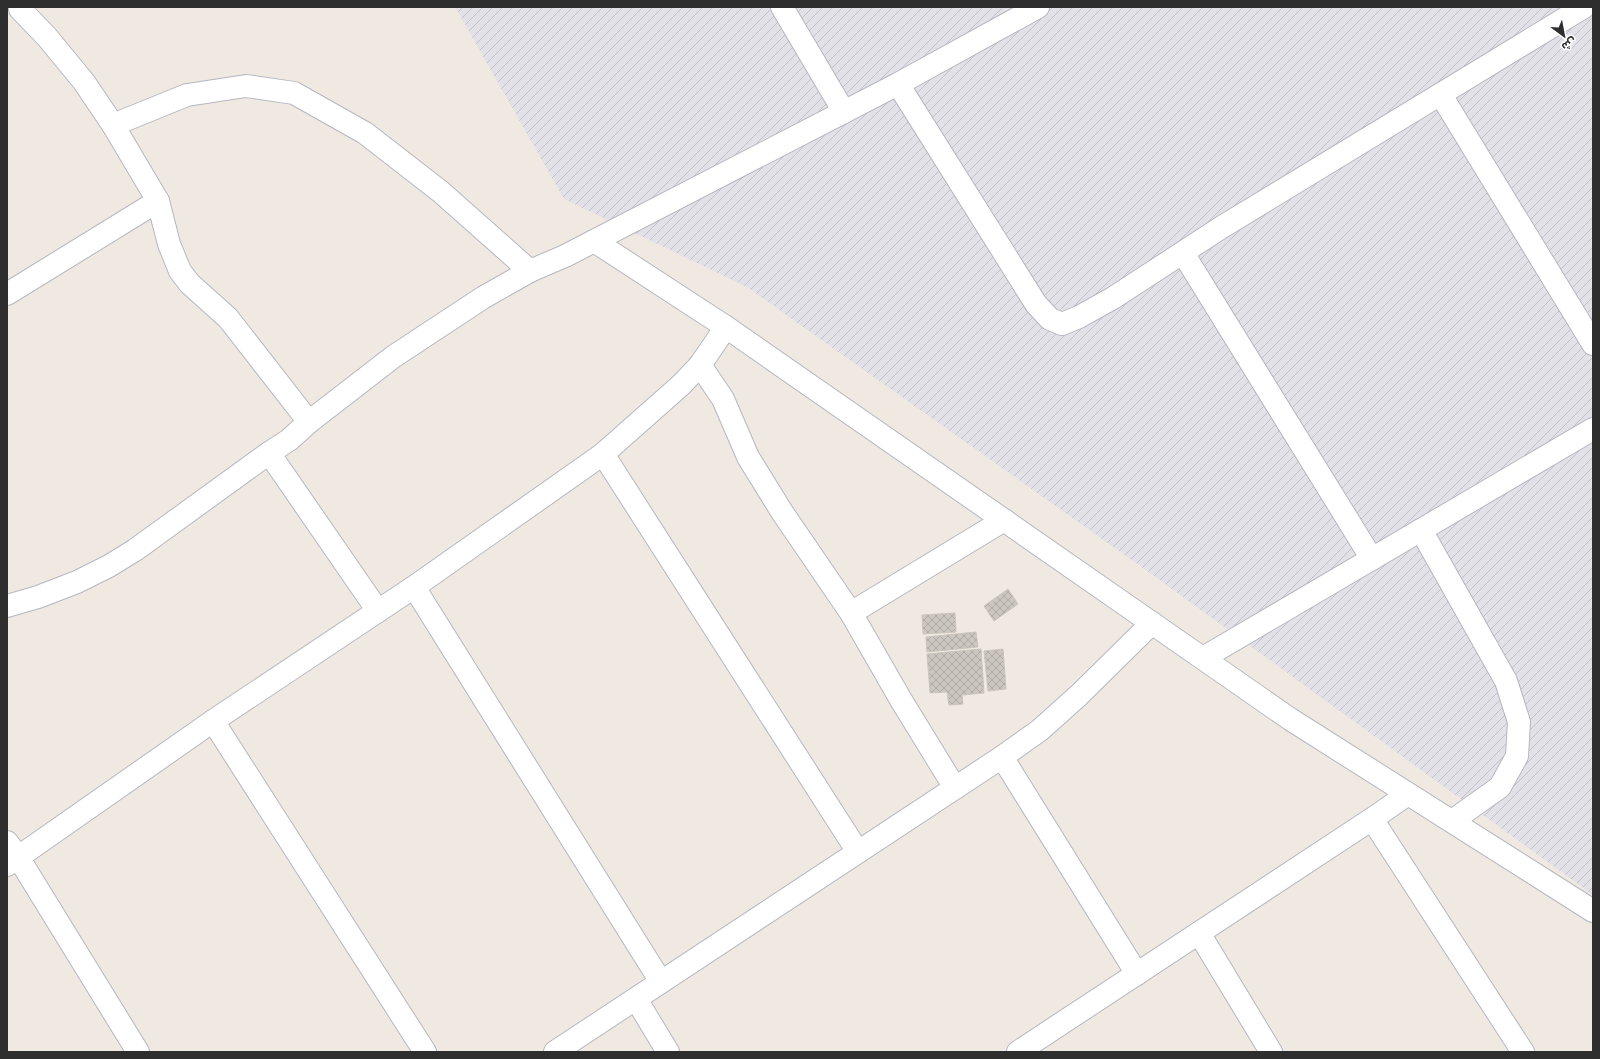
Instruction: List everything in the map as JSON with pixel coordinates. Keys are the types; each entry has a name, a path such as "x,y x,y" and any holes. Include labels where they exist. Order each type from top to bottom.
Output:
{"street":[{"path":"782,7 844,112"},
{"path":"7,606 38,597 77,582 109,566 135,550 289,440 393,358 484,297 530,271 565,256 898,84 1038,7"},
{"path":"898,84 1036,304 1050,319 1062,324 1079,317 1113,298 1222,227 1584,7"},
{"path":"16,11 47,37 84,82 114,125 158,201 169,244 180,271 190,284 228,318 310,422"},
{"path":"114,125 187,95 246,86 294,93 365,133 441,192 530,271"},
{"path":"1441,94 1593,344"},
{"path":"7,294 158,201"},
{"path":"594,241 726,327 1290,719 1593,911"},
{"path":"1183,253 1372,559"},
{"path":"138,1052 11,855 414,587 603,454 681,385 700,365 726,327"},
{"path":"700,365 723,399 748,457 782,512 851,614 901,700 955,788"},
{"path":"1203,658 1593,429"},
{"path":"269,453 378,611"},
{"path":"603,454 858,852"},
{"path":"851,614 1004,520"},
{"path":"1421,530 1506,681 1519,722 1518,756 1500,787 1452,821"},
{"path":"414,587 661,982"},
{"path":"555,1052 1002,757 1040,730 1079,695 1152,623"},
{"path":"213,721 425,1052"},
{"path":"1002,757 1137,974"},
{"path":"1018,1052 1199,934 1408,794"},
{"path":"1372,819 1522,1052"},
{"path":"1199,934 1271,1052"},
{"path":"636,999 668,1052"}],"shaded area":[{"path":"455,7 1593,7 1593,895 1150,573 747,287 564,199"}],"building":[{"path":"1008,589 1018,604 994,621 984,606"},
{"path":"955,613 956,632 923,634 922,615"},
{"path":"976,632 978,647 927,652 926,637"},
{"path":"981,649 984,693 962,695 963,704 949,705 947,692 930,693 927,654"},
{"path":"1003,649 1006,689 988,691 984,651"}]}
